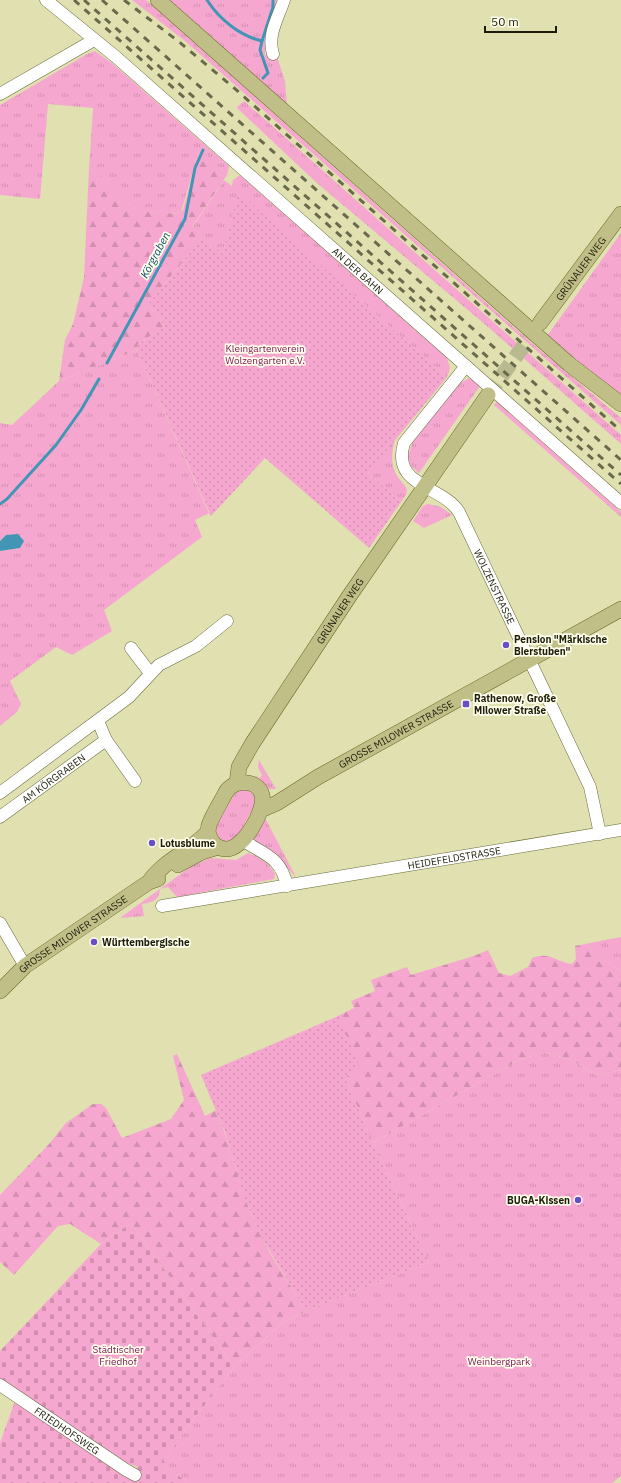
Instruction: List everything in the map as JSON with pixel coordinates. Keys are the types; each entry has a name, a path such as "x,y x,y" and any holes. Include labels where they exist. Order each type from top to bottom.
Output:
{"main road":[{"path":"158,0 569,364 621,404"},
{"name":"GRÜNAUER WEG","path":"540,323 621,214"},
{"name":"GRÜNAUER WEG","path":"244,783 239,767 348,598 488,395"},
{"name":"GROSSE MILOWER STRASSE","path":"261,810 277,803 318,778 621,609"},
{"name":"GROSSE MILOWER STRASSE","path":"262,794 277,795 318,778"},
{"path":"218,847 211,841 208,832 211,821 228,790 244,783 262,794 263,802 261,810 244,841"},
{"name":"GROSSE MILOWER STRASSE","path":"149,882 156,872 208,832"},
{"name":"GROSSE MILOWER STRASSE","path":"0,991 26,966 149,882 159,878 202,852 218,847 227,849 233,848 244,841"}],"street":[{"name":"AN DER BAHN","path":"46,0 94,40 116,56 621,503"},
{"path":"273,54 270,45 271,37 284,0"},
{"path":"0,94 94,40"},
{"path":"424,487 412,478 404,467 401,456 404,443 466,366"},
{"name":"WOLZENSTRASSE","path":"424,487 446,499 455,507 590,787 600,834"},
{"name":"AM KÖRGRABEN","path":"0,793 129,697 159,665 196,646 227,621"},
{"path":"131,648 150,673"},
{"path":"98,721 106,740 135,781"},
{"name":"AM KÖRGRABEN","path":"0,817 106,740"},
{"name":"HEIDEFELDSTRASSE","path":"162,906 621,830"},
{"path":"244,841 277,862 285,876 287,886"},
{"path":"0,923 26,966"},
{"name":"FRIEDHOFSWEG","path":"0,1385 135,1475"}],"green space":[{"path":"132,0 146,0 534,345 621,418 621,425 185,41"},
{"path":"167,0 277,0 265,38 265,55 277,57 285,81 287,106"},
{"path":"95,51 113,64 229,166 227,175 203,153 198,154 181,212 148,212 137,208 128,203 107,182 89,168 93,108 48,104 40,199 0,195 0,105 87,54"},
{"path":"244,101 621,435 621,444 487,326 317,183 238,109 237,107"},
{"path":"204,153 227,175 192,227 203,237 150,302 150,307 158,313 164,327 138,344 137,350 59,381 65,340 73,324 84,277 89,168 108,182 129,203 138,208 150,212 177,213 183,210 198,154"},
{"path":"240,175 447,358 450,368 447,377 238,193 223,254 192,228 224,180 232,186 233,180"},
{"name":"Kleingartenverein Wolzengarten e.V.","path":"238,192 447,377 368,473 401,502 369,548 265,458 211,516 137,350 138,344 164,327 158,313 150,307 150,302 203,237 223,254"},
{"path":"621,233 621,395 547,336"},
{"path":"137,350 209,513 195,520 202,537 104,610 112,631 72,655 56,647 10,681 21,704 17,712 0,726 0,551 20,548 6,535 0,541 0,423 12,425 59,381"},
{"path":"469,378 474,380 480,386 419,473 411,466 408,457 413,441 457,385"},
{"path":"497,401 621,512 621,517 494,405"},
{"path":"395,440 392,453 393,466 396,474 407,490 406,495 401,502 368,473"},
{"path":"428,504 441,507 452,515 424,528 413,521 423,506"},
{"path":"259,760 276,789 266,789 255,776 260,778 262,775 258,767"},
{"path":"246,789 255,797 255,804 237,838 227,842 219,839 216,833 216,826 234,795 238,791"},
{"path":"264,816 296,877 269,849 253,839"},
{"path":"248,853 260,858 270,867 275,874 274,879 177,897 168,887 160,889 157,898 152,902 142,904 144,916 120,918 193,865 211,858 236,860"},
{"path":"621,937 621,972 585,944"},
{"path":"585,944 621,972 621,1070 596,1075 572,1060 544,1052 519,1060 373,1143 345,1078 338,1016 354,1008 351,1001 375,991 371,980 407,967 411,975 474,956 488,950 499,973 510,976 528,967 532,958 538,956 549,956 572,964 576,959 575,946"},
{"path":"338,1016 360,1067 345,1078 373,1143 429,1262 306,1311 259,1233 244,1196 225,1132 201,1075"},
{"name":"Weinbergpark","path":"544,1052 572,1060 596,1075 621,1070 621,1476 612,1483 186,1483 185,1480 168,1469 163,1459 234,1367 282,1323 306,1311 429,1262 373,1143 519,1060"},
{"path":"177,1054 205,1116 216,1110 252,1217 270,1252 306,1311 282,1323 234,1367 131,1223 101,1244 70,1224 58,1226 14,1275 0,1262 0,1195 49,1144 66,1123 93,1104 101,1104 106,1108 122,1138 171,1119 184,1100 173,1056"},
{"name":"Städtischer Friedhof","path":"131,1223 234,1367 163,1459 168,1469 185,1480 186,1483 0,1483 0,1443 15,1401 119,1472 139,1467 117,1460 0,1381 0,1351 101,1244"}],"water":[{"path":"18,534 24,541 20,548 0,551 0,541 6,535"}],"waterway":[{"name":"Körgraben","path":"207,0 218,14 231,26 254,39 262,41 260,50 268,73 263,78"},
{"path":"262,41 273,7 273,0"},
{"name":"Körgraben","path":"107,363 185,219 195,168 203,150"},
{"name":"Körgraben","path":"0,504 7,499 56,445 81,410 99,379"}],"tunnel":[{"path":"488,395 540,323"}],"railway":[{"path":"74,0 621,484"},
{"path":"84,0 621,475"},
{"path":"102,0 621,460"},
{"path":"124,0 178,41 233,87 621,431"}],"place":[{"name":"Pension \"Märkische Bierstuben\"","path":"506,645"},
{"name":"Rathenow, Große Milower Straße","path":"466,704"},
{"name":"Lotusblume","path":"152,843"},
{"name":"Württembergische","path":"94,942"},
{"name":"BUGA-Kissen","path":"578,1200"}]}
